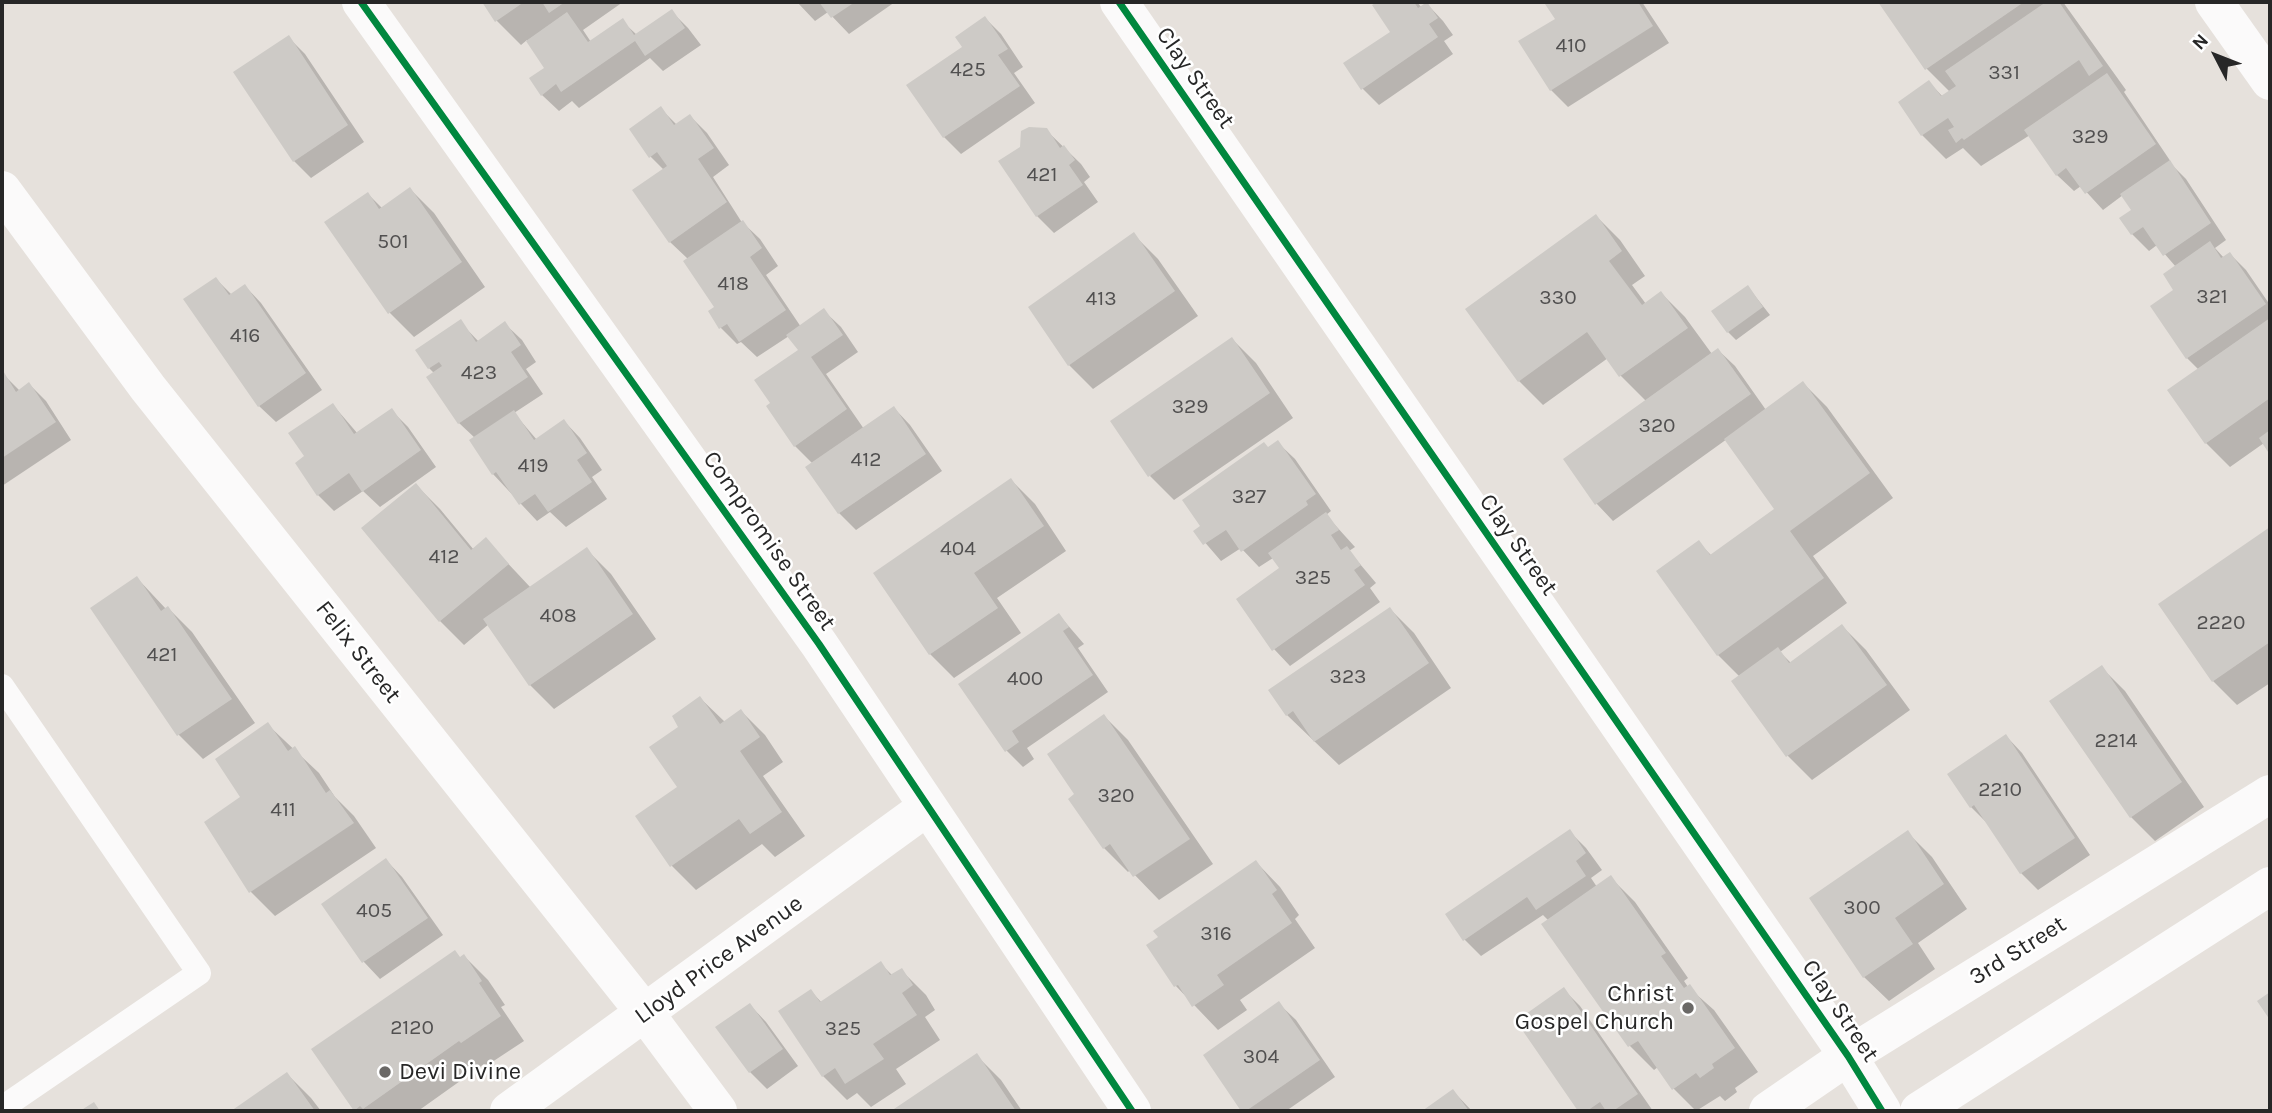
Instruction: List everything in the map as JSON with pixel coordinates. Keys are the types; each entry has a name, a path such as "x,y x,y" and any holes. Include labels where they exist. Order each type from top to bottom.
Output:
{"street":[{"name":"Compromise Street","path":"361,2 819,644 1132,1111"},
{"name":"Clay Street","path":"1119,2 1848,1056 1882,1111"},
{"path":"2214,2 2270,81"},
{"name":"Felix Street","path":"2,190 148,388 645,1013 718,1111"},
{"name":"3rd Street","path":"1768,1111 1848,1056 2270,794"},
{"name":"Lloyd Price Avenue","path":"509,1111 927,807"},
{"path":"1919,1111 2270,886"}],"lane":[{"path":"2,686 199,973 2,1108"}],"building":[{"path":"482,2 524,2 495,22"},
{"path":"542,2 565,2 549,13"},
{"path":"819,2 855,2 831,18"},
{"path":"1377,2 1414,2 1418,8 1427,2 1438,18 1429,24 1438,37 1361,90 1343,63 1390,32 1372,5"},
{"path":"1638,2 1653,26 1550,91 1518,41 1555,19 1545,4"},
{"path":"1878,2 2024,2 1925,70"},
{"path":"2046,2 2059,2 2103,66 2089,76 2079,60 1964,140 1962,138 1956,143 1948,130 1954,127 1948,118 1921,136 1898,102 1929,80 1941,96 1956,86 1945,71"},
{"path":"672,9 685,28 645,56 635,41 561,92 556,84 541,96 529,78 544,68 526,41 567,12 588,42 623,18 634,35"},
{"path":"985,16 1008,49 998,55 1020,86 943,138 906,85 962,47 955,37"},
{"path":"289,35 348,125 293,162 233,72"},
{"path":"2107,73 2156,144 2085,194 2066,168 2056,176 2024,130"},
{"path":"661,106 674,125 690,114 714,148 698,159 727,202 669,243 632,190 667,166 657,152 649,158 629,129"},
{"path":"1029,127 1047,128 1060,148 1064,145 1075,160 1069,165 1083,185 1036,217 998,161 1020,147 1021,131"},
{"path":"2170,160 2211,223 2163,256 2143,227 2131,235 2119,218 2131,210 2120,194"},
{"path":"410,187 462,262 388,314 324,222 368,192 379,209"},
{"path":"1596,214 1622,251 1609,261 1642,305 1661,291 1688,328 1619,377 1587,332 1518,382 1465,309"},
{"path":"743,220 762,248 750,257 786,310 739,342 727,324 719,329 708,311 714,307 683,261"},
{"path":"1134,232 1175,291 1068,366 1028,307"},
{"path":"2210,241 2221,258 2230,252 2266,304 2186,359 2150,306 2173,290 2163,274"},
{"path":"216,277 229,295 245,284 306,373 258,407 183,299"},
{"path":"1748,285 1763,307 1727,333 1711,311"},
{"path":"824,308 843,335 811,357 847,409 794,447 766,406 770,403 754,380 798,350 786,335"},
{"path":"2270,318 2270,398 2205,444 2167,390"},
{"path":"461,319 476,342 505,321 521,345 511,352 528,377 458,424 426,377 442,366 439,362 428,369 415,350"},
{"path":"1232,337 1270,393 1148,477 1110,421"},
{"path":"1718,348 1751,394 1595,505 1563,459"},
{"path":"2,369 16,392 29,382 56,422 2,458"},
{"path":"1803,381 1870,473 1790,531 1824,578 1717,656 1656,571 1699,540 1710,555 1774,509 1724,439"},
{"path":"333,403 354,434 392,408 421,450 362,492 349,473 317,496 295,463 304,456 288,433"},
{"path":"894,406 926,454 838,514 805,467"},
{"path":"514,410 534,440 564,419 587,453 577,460 592,482 548,512 535,494 519,505 496,472 492,475 469,440"},
{"path":"2270,430 2270,455 2259,438"},
{"path":"1278,440 1316,494 1306,501 1308,505 1241,552 1226,530 1203,545 1193,531 1200,526 1182,500 1264,442 1268,447"},
{"path":"1011,478 1044,526 974,573 998,608 929,655 873,573"},
{"path":"416,483 471,550 486,537 509,564 439,622 361,528"},
{"path":"1326,512 1339,530 1331,535 1341,550 1347,546 1361,565 1354,570 1365,585 1272,651 1236,599 1279,568 1268,553"},
{"path":"2270,527 2270,642 2212,682 2158,604"},
{"path":"587,547 633,614 529,686 483,619"},
{"path":"137,576 161,611 168,606 232,699 177,736 90,608"},
{"path":"1390,607 1429,663 1314,742 1293,711 1286,716 1268,690"},
{"path":"1059,613 1069,627 1063,631 1093,675 1012,731 1019,742 1005,752 958,684"},
{"path":"1842,624 1887,685 1786,757 1731,681 1778,647 1789,663"},
{"path":"2102,665 2182,782 2130,818 2049,701"},
{"path":"700,696 720,724 741,709 760,737 740,751 782,812 750,834 739,819 670,867 635,816 677,787 649,747 678,727 672,716"},
{"path":"1104,714 1190,839 1133,877 1110,844 1103,849 1068,799 1074,794 1047,754"},
{"path":"268,722 288,751 295,746 326,793 330,790 354,823 249,893 204,822 240,797 215,759"},
{"path":"2006,734 2075,838 2020,874 1974,805 1970,808 1947,774"},
{"path":"1570,829 1586,853 1576,861 1586,876 1536,910 1527,897 1463,941 1445,914"},
{"path":"1908,830 1944,884 1895,918 1913,944 1863,978 1809,898"},
{"path":"386,858 428,918 362,963 321,904"},
{"path":"1256,860 1277,890 1272,894 1292,923 1217,975 1224,985 1192,1007 1178,985 1174,987 1146,945 1158,937 1153,931"},
{"path":"1611,875 1666,953 1661,956 1684,988 1690,984 1735,1048 1712,1064 1714,1068 1700,1078 1696,1073 1672,1090 1638,1041 1628,1047 1541,924"},
{"path":"455,950 460,957 464,954 501,1016 461,1043 459,1041 363,1109 360,1106 354,1111 311,1049"},
{"path":"881,961 890,975 902,968 913,985 902,993 917,1015 873,1044 884,1059 845,1084 835,1068 822,1077 778,1011 811,989 820,1002"},
{"path":"1564,987 1638,1094 1613,1111 1606,1111 1600,1102 1587,1111 1578,1111 1516,1021"},
{"path":"2270,992 2270,1020 2257,1001"},
{"path":"1279,1001 1320,1060 1246,1111 1241,1111 1203,1055"},
{"path":"750,1003 783,1049 749,1073 715,1027"},
{"path":"977,1053 1016,1111 891,1111"},
{"path":"287,1072 315,1111 231,1111"},
{"path":"1453,1089 1469,1111 1422,1111"},
{"path":"94,1102 100,1111 80,1111"}],"cycle path":[{"path":"361,2 819,644 1132,1111"},
{"path":"1119,2 1848,1056 1882,1111"}],"place":[{"name":"Christ Gospel Church","path":"1688,1008"},
{"name":"Devi Divine","path":"385,1072"}]}
